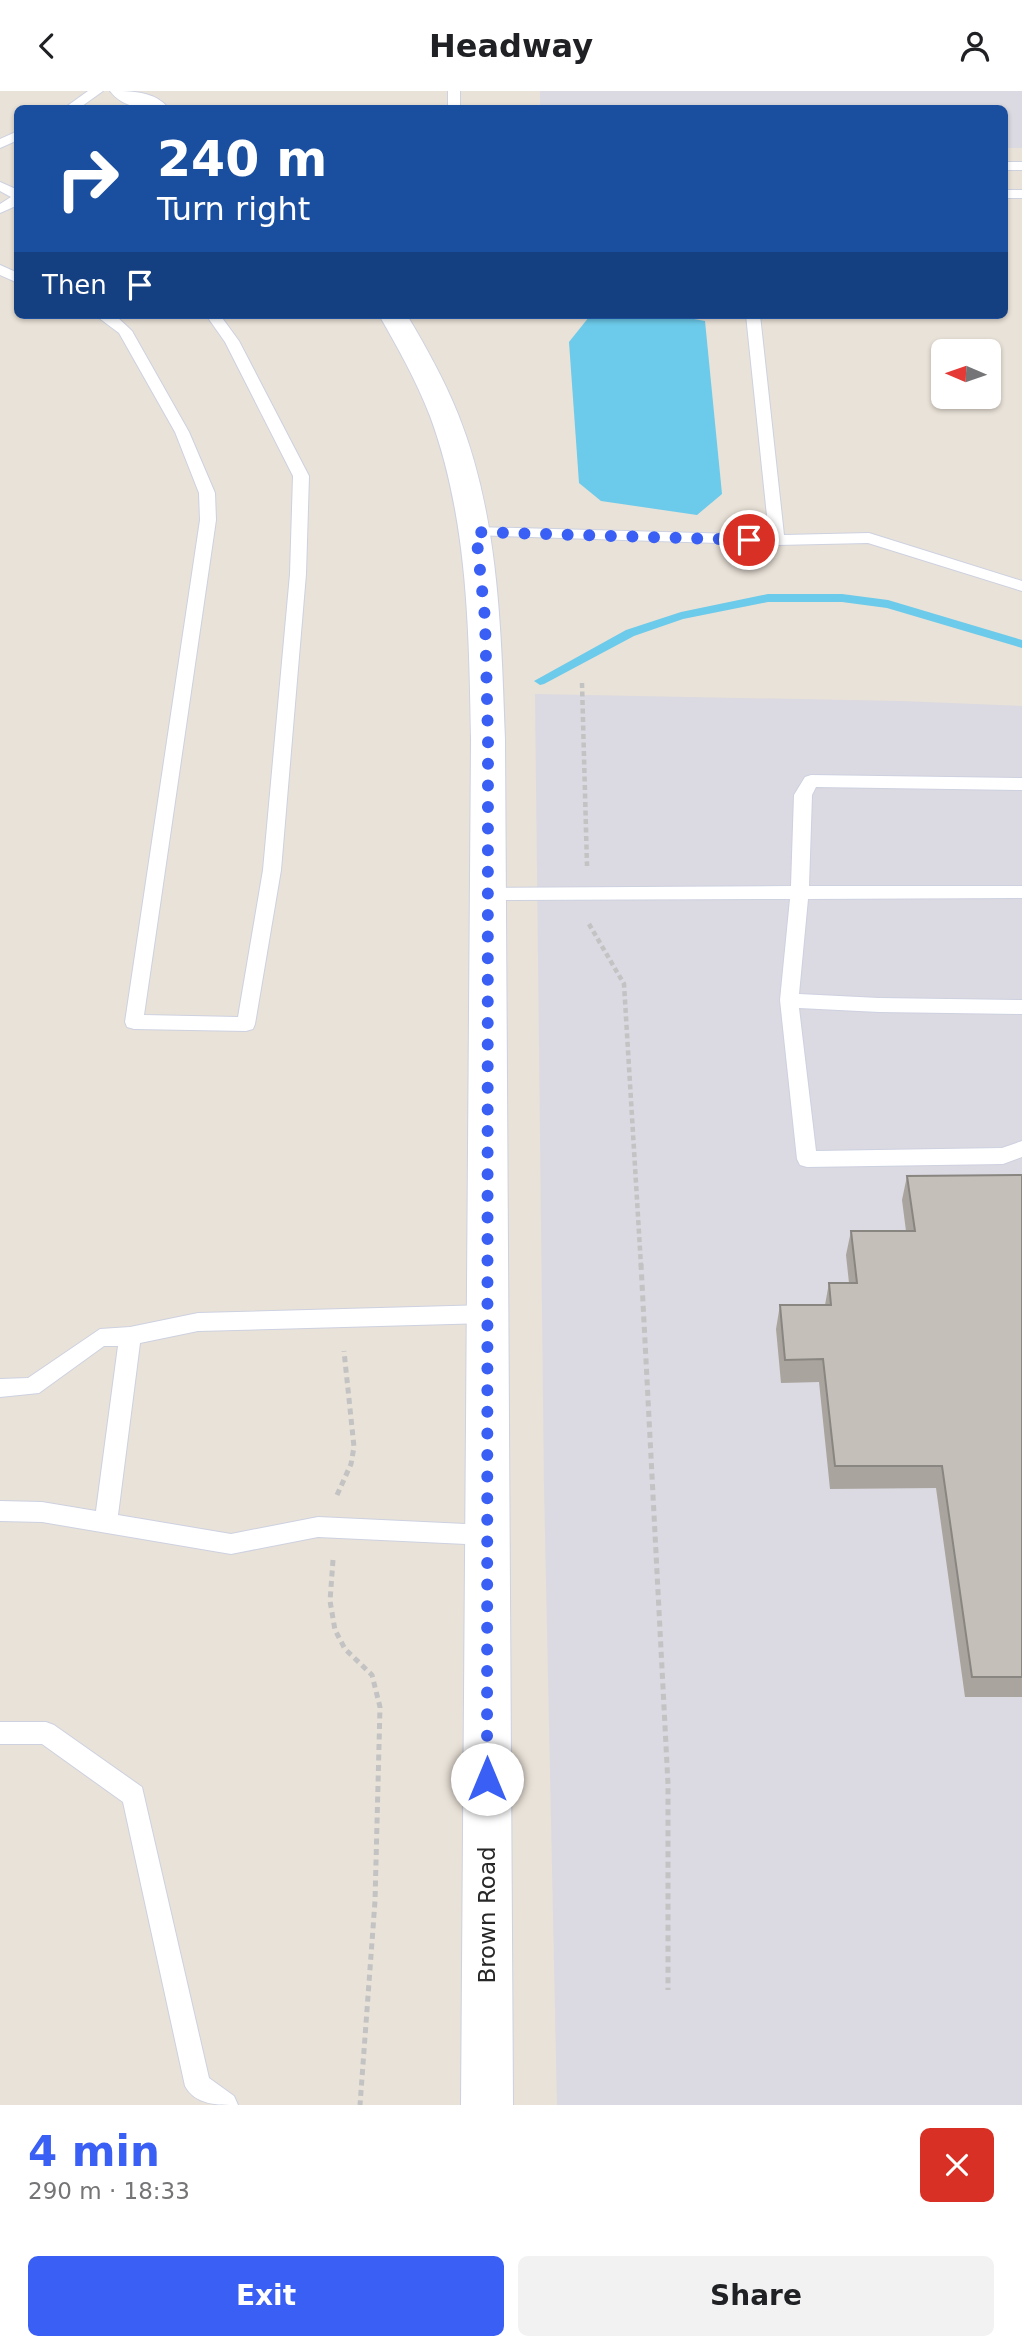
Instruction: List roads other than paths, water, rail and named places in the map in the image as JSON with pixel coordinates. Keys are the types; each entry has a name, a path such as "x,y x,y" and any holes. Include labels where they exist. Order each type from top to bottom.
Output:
{"main road":[{"path":"123,91 149,105"},
{"name":"Brown Road","path":"395,319 421,363 443,411 466,480 476,532 486,656 487,2105"}],"lane":[{"path":"75,105 97,91"},
{"path":"111,319 125,331 181,432 208,493 208,520 134,1023 246,1024 272,870 298,574 302,476 232,341 217,319"},
{"path":"753,319 776,540"},
{"path":"476,532 776,540 869,538 1022,586"},
{"path":"1022,784 811,781 803,795 800,893 789,1000 807,1159 1003,1156 1022,1149"},
{"path":"488,894 1022,892"},
{"path":"789,1000 879,1005 1022,1007"},
{"path":"0,1388 32,1387 100,1338 130,1336 198,1322 487,1314"},
{"path":"106,1523 130,1336"},
{"path":"0,1511 42,1512 231,1544 318,1527 487,1535"},
{"path":"0,1733 46,1733 134,1795 198,2086 225,2105"}],"water":[{"path":"587,319 705,321 722,494 697,515 601,501 579,483 569,342"}],"waterway":[{"path":"540,681 630,633 681,616 768,598 842,598 888,604 1022,644"}]}
